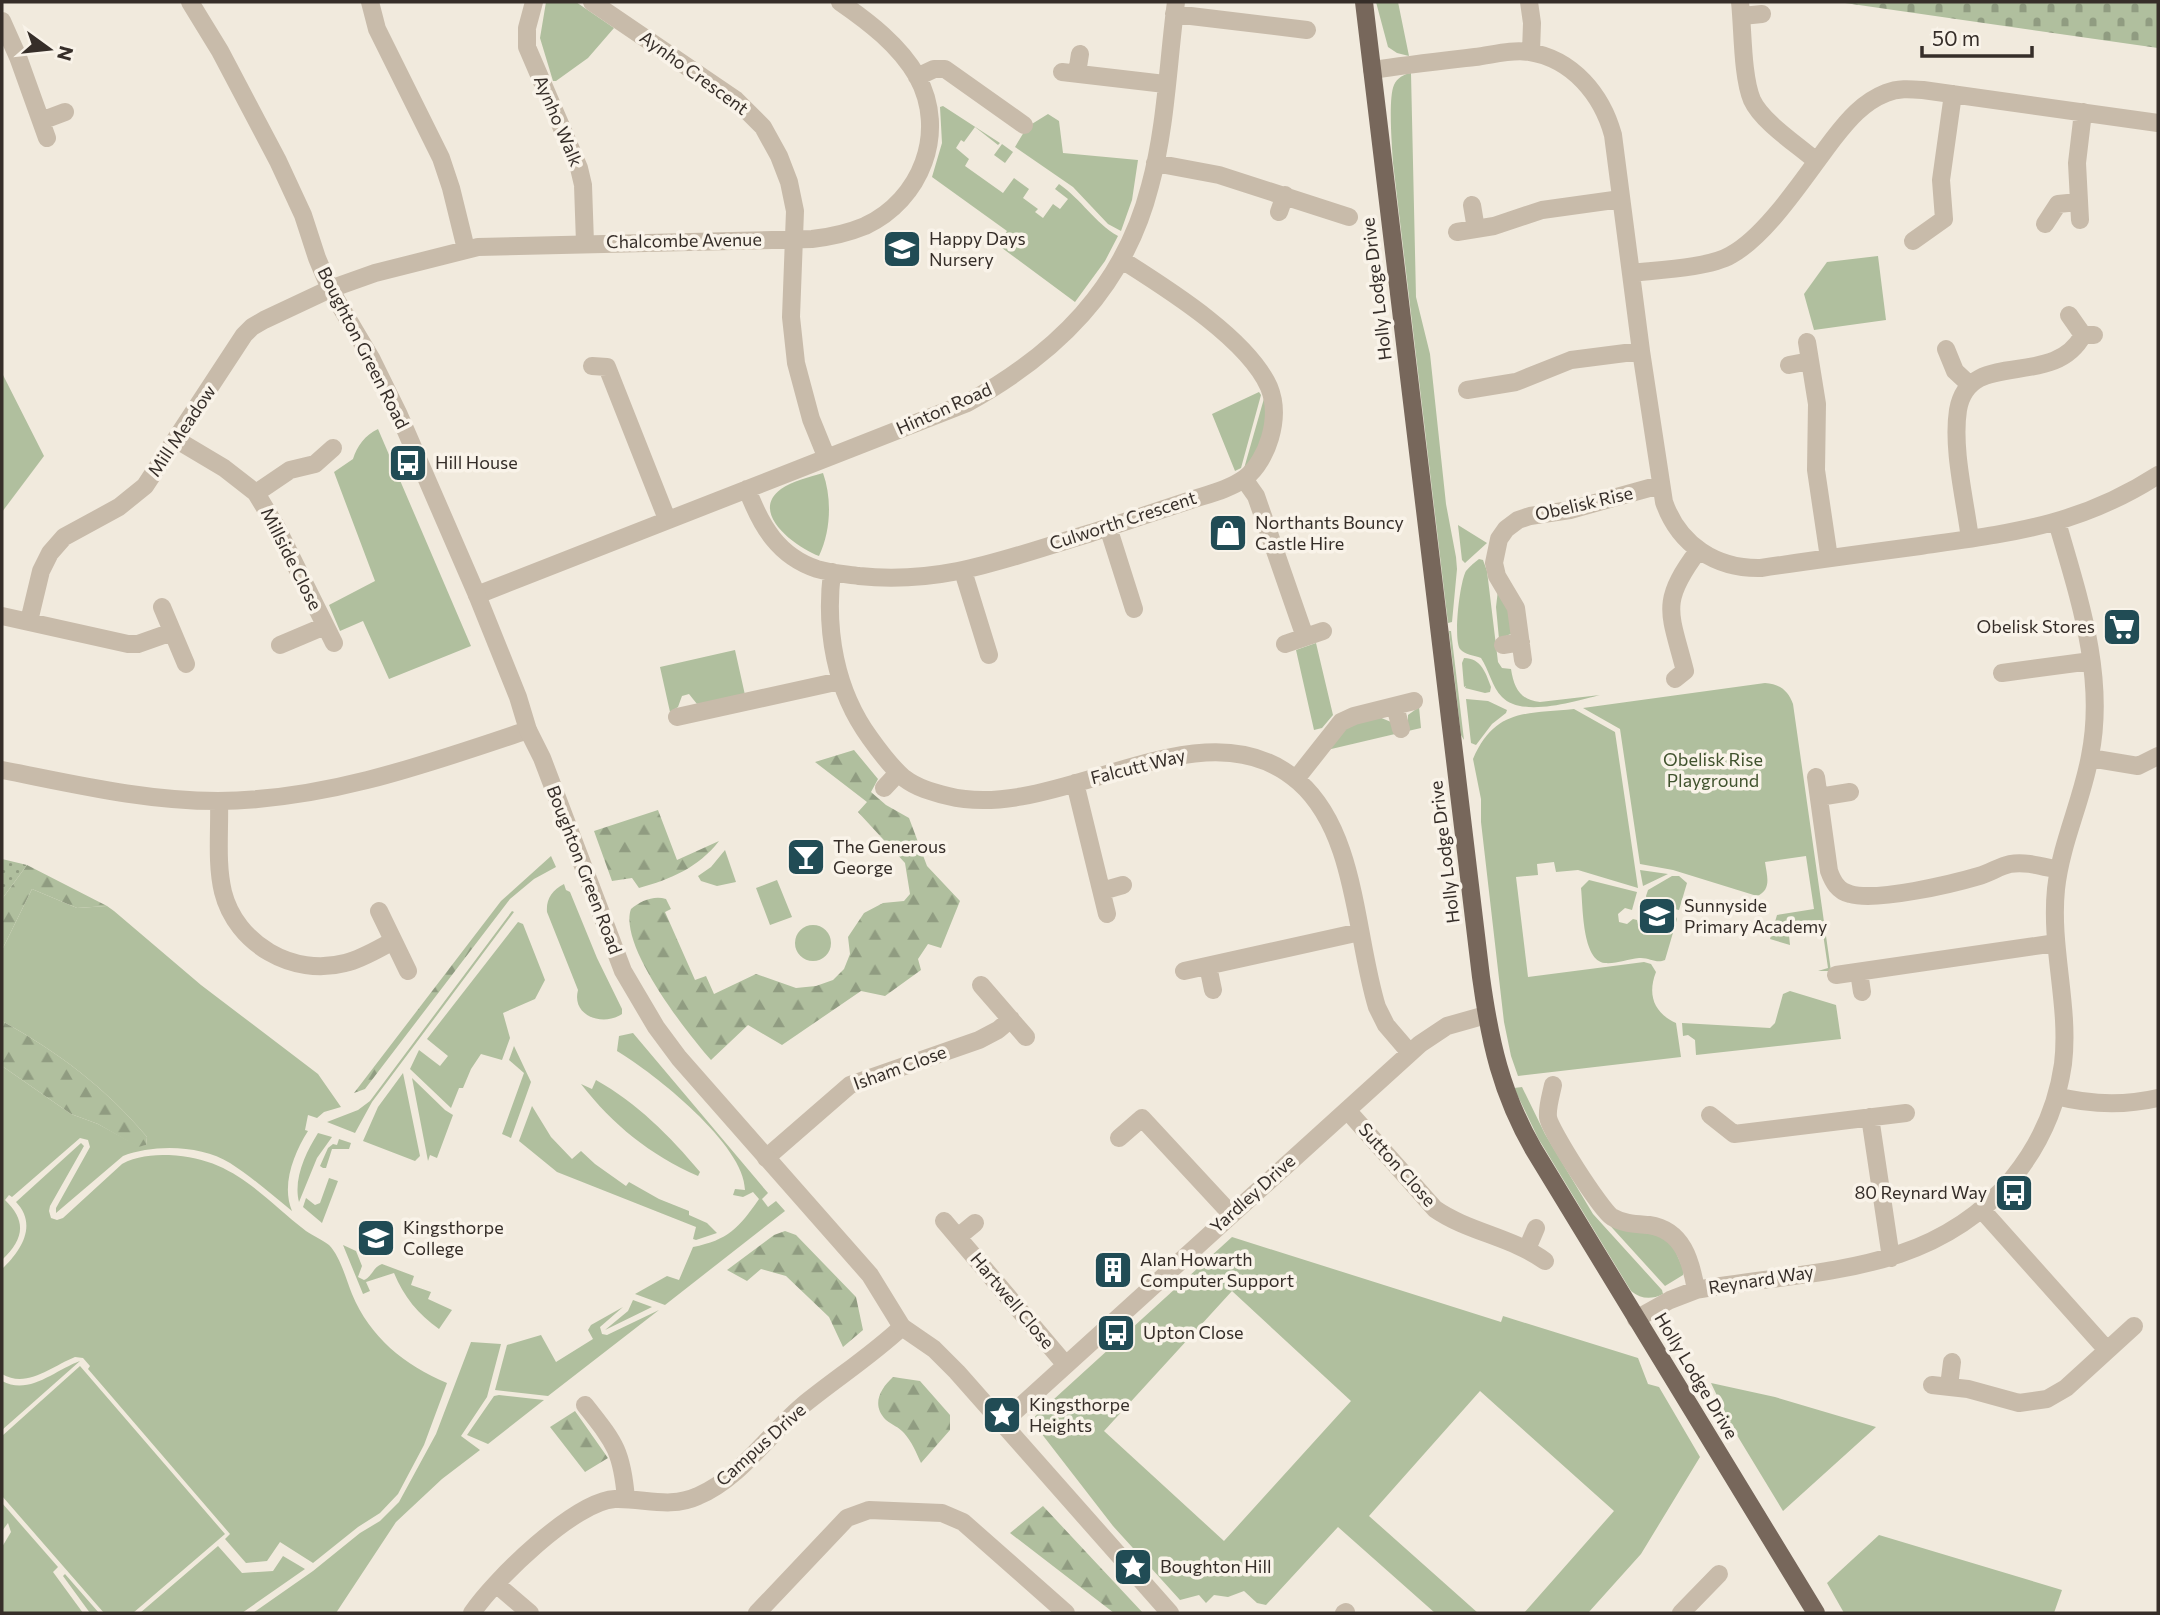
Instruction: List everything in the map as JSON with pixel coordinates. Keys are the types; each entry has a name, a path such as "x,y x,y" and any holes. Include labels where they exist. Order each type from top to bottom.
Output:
{"main road":[{"name":"Holly Lodge Drive","path":"1364,2 1486,1015 1497,1069 1514,1113 1816,1613"}],"street":[{"name":"Boughton Green Road","path":"190,2 220,51 278,161 303,215 330,289 371,358 399,415 477,595 518,697 528,730 542,758 608,936 633,992 674,1052 870,1275 902,1327 934,1349 957,1371 1170,1613"},
{"path":"370,2 377,29 441,158 466,249"},
{"name":"Aynho Walk","path":"534,2 527,28 527,47 579,168 583,186 585,243"},
{"name":"Aynho Crescent","path":"592,2 725,91 755,118 771,140 785,169 793,198 795,240 791,292 794,352 808,408 826,456"},
{"name":"Chalcombe Avenue","path":"330,289 375,273 466,249 497,245 795,240 830,237 863,227 888,212 913,185 924,165 930,137 928,105 917,77 887,39 840,2"},
{"path":"1529,2 1532,23 1531,52"},
{"path":"1175,8 1307,30"},
{"name":"Hinton Road","path":"477,595 967,403 1006,381 1051,347 1089,307 1122,260 1145,205 1155,163 1175,8"},
{"path":"1762,14 1741,9 1747,78 1753,101 1767,119 1816,161"},
{"path":"2,21 44,130 65,112"},
{"path":"1372,69 1531,52 1563,65 1578,75 1600,100 1613,135 1660,485 1669,515 1684,537 1698,551 1720,562 1747,568 2012,533 2057,522 2122,496 2158,475"},
{"path":"1080,54 1070,72 1166,84"},
{"path":"917,77 934,69 945,69 1024,125"},
{"path":"1630,273 1717,261 1730,256 1760,231 1858,111 1885,93 1910,89 2158,123"},
{"path":"1913,241 1944,219 1941,180 1953,94"},
{"path":"2045,224 2059,204 2079,211 2077,163 2082,112"},
{"path":"1155,163 1219,175 1349,217"},
{"path":"1279,212 1285,195"},
{"path":"1457,232 1494,226 1542,211 1621,199"},
{"path":"1472,205 1476,229"},
{"path":"1122,260 1185,301 1213,324 1247,356 1267,383 1275,413 1273,427 1263,457 1244,480 1256,496 1305,637"},
{"name":"Mill Meadow","path":"29,621 41,571 50,553 64,537 136,495 155,473 244,335 252,327 330,289"},
{"path":"1970,539 1957,434 1959,407 1964,390 1969,384 1986,375 2055,361 2072,350 2088,335 2069,315"},
{"path":"1807,342 1817,404 1814,451 1829,558"},
{"path":"1946,349 1955,371 1969,384"},
{"path":"1474,383 1517,382 1571,360 1641,351"},
{"path":"1789,365 1810,361"},
{"path":"592,366 607,368 667,519"},
{"name":"Millside Close","path":"177,440 224,468 256,493 277,528 334,643"},
{"name":"Millside Close","path":"256,493 290,470 315,464 333,448"},
{"name":"Culworth Crescent","path":"747,489 761,523 779,547 806,565 832,572 899,579 942,576 963,571 1108,527 1244,480"},
{"name":"Obelisk Rise","path":"1516,649 1517,608 1497,576 1494,563 1499,538 1506,529 1518,520 1530,516 1570,509 1660,485"},
{"name":"Reynard Way","path":"1636,1319 1670,1300 1696,1290 1891,1258 1940,1238 1982,1210 1997,1196 2033,1150 2056,1096 2063,1065 2064,1031 2055,906 2059,870 2090,758 2095,715 2091,661 2080,602 2057,522"},
{"path":"1108,527 1134,610"},
{"path":"1685,675 1671,603 1678,579 1698,551"},
{"path":"963,571 989,655"},
{"name":"Falcutt Way","path":"832,572 830,627 840,681 861,725 898,773 934,793 979,801 1005,800 1181,755 1216,751 1254,757 1296,779 1317,800 1337,837 1374,998 1381,1016 1410,1053"},
{"path":"162,607 186,664"},
{"path":"2,615 128,644 138,644 172,632"},
{"name":"Millside Close","path":"279,645 325,626"},
{"path":"1285,643 1323,631"},
{"path":"2002,673 2091,661"},
{"path":"684,711 840,681"},
{"path":"1296,779 1341,722 1354,716 1415,701"},
{"path":"1395,706 1401,729"},
{"path":"2,770 126,794 219,801 296,793 382,778 528,730"},
{"path":"2090,758 2130,766 2146,764 2158,757"},
{"path":"884,788 898,773"},
{"path":"1816,777 1829,871 1833,882 1848,894 1870,896 1921,889 1982,875 2010,864 2059,870"},
{"path":"1075,783 1107,914"},
{"path":"1819,797 1850,792"},
{"path":"219,801 220,873 224,895 239,925 262,948 291,962 316,967 343,964 393,940"},
{"path":"1101,891 1123,885"},
{"path":"379,911 408,971"},
{"path":"1184,971 1360,932"},
{"path":"1836,975 2056,943"},
{"path":"1208,966 1213,990"},
{"path":"1859,972 1862,992"},
{"path":"981,985 1026,1037"},
{"name":"Yardley Drive","path":"1002,1423 1410,1053 1447,1026 1486,1015"},
{"name":"Isham Close","path":"766,1158 850,1085 979,1040 1011,1019"},
{"path":"1553,1085 1548,1119 1602,1207 1615,1219 1671,1233 1689,1257 1696,1290"},
{"path":"2056,1096 2104,1104 2143,1102 2158,1098"},
{"name":"Sutton Close","path":"1347,1110 1435,1209 1461,1223 1527,1249 1545,1261"},
{"path":"1710,1115 1734,1134 1906,1113"},
{"path":"1870,1117 1891,1258"},
{"path":"1119,1138 1142,1118 1231,1214"},
{"path":"1982,1210 2107,1350"},
{"name":"Hartwell Close","path":"944,1221 1065,1364"},
{"name":"Hartwell Close","path":"958,1237 975,1223"},
{"path":"1527,1249 1536,1228"},
{"path":"1952,1362 1940,1385 2011,1402 2039,1402 2066,1388 2134,1326"},
{"name":"Campus Drive","path":"472,1613 496,1584 535,1546 586,1507 600,1501 626,1499 662,1504 679,1502 712,1489 731,1475 803,1406 883,1345 902,1327"},
{"path":"585,1405 620,1453 626,1499"},
{"path":"757,1613 847,1518 869,1510 942,1513 963,1522 1066,1613"},
{"path":"1681,1613 1719,1574"},
{"path":"496,1584 530,1613"}],"green space":[{"path":"546,2 576,2 614,28 588,58 556,81 553,81 540,38"},
{"path":"1376,2 1398,2 1409,56 1388,47"},
{"path":"1838,2 2158,2 2158,48"},
{"path":"1411,73 1416,297 1430,354 1446,504 1457,569 1452,622 1448,623 1393,163 1392,91 1399,78"},
{"path":"943,106 1000,143 998,145 975,127 956,148 969,159 965,166 1003,193 1014,178 1029,189 1023,198 1038,209 1035,212 1043,218 1053,204 1060,209 1068,199 1055,189 1059,184 1118,236 1105,261 1075,302 998,245 1007,231 932,177 942,143 940,107"},
{"path":"1048,114 1059,121 1063,153 1138,160 1132,200 1121,231 1108,224 1073,187 1015,147 1027,127"},
{"path":"1002,144 1013,152 1005,163 994,155"},
{"path":"1878,256 1886,320 1814,330 1804,294 1827,262"},
{"path":"2,373 44,456 2,512"},
{"path":"1259,392 1261,395 1241,468 1235,471 1212,414"},
{"path":"1265,395 1267,402 1263,442 1243,472"},
{"path":"378,429 471,646 389,679 363,621 340,631 329,605 375,581 334,472 353,459 362,441"},
{"path":"823,473 829,514 826,536 819,556 799,546 779,529 770,508 772,498 781,489 796,481"},
{"path":"1458,525 1487,543 1465,563 1462,560"},
{"path":"1479,559 1483,560 1487,571 1498,662 1502,668 1511,669 1519,692 1527,699 1540,702 1600,695 1564,704 1535,707 1511,703 1502,697 1481,658 1462,651 1458,643 1458,610 1464,577 1466,571"},
{"path":"1498,590 1510,607 1513,633 1499,639 1496,607"},
{"path":"1451,631 1464,740 1461,735"},
{"path":"1316,643 1333,715 1322,728 1314,730 1296,650"},
{"path":"735,650 745,695 697,704 689,694 682,696 678,707 670,712 660,667"},
{"path":"1464,658 1479,663 1491,687 1490,692 1464,687"},
{"name":"Obelisk Rise Playground","path":"1765,683 1782,689 1793,704 1831,971 1818,971 1828,968 1821,920 1798,921 1798,924 1788,926 1790,945 1770,939 1777,915 1814,909 1806,856 1765,862 1767,886 1757,896 1673,870 1640,864 1620,729 1583,708"},
{"path":"1466,699 1488,701 1507,710 1476,745 1471,743"},
{"path":"1419,707 1421,728 1408,731 1408,715"},
{"path":"1574,709 1615,732 1638,888 1578,870 1556,872 1554,862 1537,864 1538,875 1516,877 1528,977 1644,962 1651,964 1656,972 1652,988 1654,1002 1662,1014 1676,1023 1681,1057 1518,1076 1504,1022 1481,822 1481,799 1473,759 1491,730 1502,722 1527,714"},
{"path":"1379,717 1391,722 1395,734 1327,750 1347,726"},
{"path":"854,750 878,779 871,792 886,805 909,818 927,866 960,901 941,948 928,944 918,959 921,970 885,996 861,991 782,1045 748,1025 711,1060 672,1010 644,965 630,925 631,909 647,900 666,899 671,909 665,912 695,980 706,976 714,994 756,974 796,988 816,986 833,980 844,969 850,954 848,937 864,913 883,903 904,901 910,894 905,863 858,812 867,802 815,762"},
{"path":"658,810 677,860 719,841 693,865 662,881 639,888 632,878 612,881 594,831"},
{"path":"725,850 736,882 717,886 701,881 698,876 711,867"},
{"path":"551,856 556,867 534,879 510,899 365,1089 354,1093 501,901"},
{"path":"2,859 27,865 2,899"},
{"path":"27,865 107,906 77,908 32,889 2,950 2,899"},
{"path":"1640,870 1668,874 1643,886"},
{"path":"1672,876 1679,876 1687,883 1679,910 1648,903 1648,890"},
{"path":"777,880 792,917 770,925 756,888"},
{"path":"1589,880 1637,892 1632,910 1625,908 1618,914 1619,922 1627,924 1633,919 1637,920 1639,929 1648,931 1655,925 1658,913 1675,915 1677,919 1665,960 1639,958 1605,963 1597,960 1588,943 1583,919 1581,888"},
{"path":"564,884 622,1009 622,1014 614,1018 590,1017 579,1007 578,990 547,912 551,895"},
{"path":"32,889 77,908 107,906 201,985 318,1074 341,1107 324,1112 317,1118 308,1115 305,1130 308,1131 294,1159 289,1180 292,1211 246,1174 218,1157 192,1150 163,1148 123,1156 56,1213 56,1208 90,1147 88,1140 80,1138 12,1197 9,1195 5,1200 17,1215 20,1230 15,1245 2,1260 2,1066 71,1114 98,1124 138,1146 146,1145 147,1137 115,1102 80,1072 2,1021 2,950"},
{"path":"512,911 514,912 372,1102 355,1133 327,1122 358,1110 370,1101"},
{"path":"518,922 523,924 545,980 535,999 503,1013 510,1038 502,1060 481,1054 463,1088 459,1088 451,1108 410,1069 419,1050 440,1066 448,1056 427,1039"},
{"path":"813,925 826,930 831,943 826,956 813,961 800,956 795,943 800,930"},
{"path":"1790,991 1836,1005 1841,1039 1696,1055 1695,1040 1688,1035 1683,1036 1682,1023 1770,1028 1775,1023 1783,994"},
{"path":"2,1021 62,1059 98,1087 147,1137 146,1145 138,1147 98,1124 71,1114 2,1066"},
{"path":"633,1033 768,1193 762,1199 768,1207 776,1201 785,1211 665,1305 635,1294 667,1276 679,1280 693,1247 715,1241 732,1231 759,1199 753,1192 743,1197 733,1195 735,1189 745,1190 741,1172 714,1132 674,1093 617,1051 619,1036"},
{"path":"514,1046 531,1082 511,1138 502,1134 524,1073 509,1060"},
{"path":"403,1073 420,1156 415,1161 363,1141 378,1107"},
{"path":"412,1078 453,1115 437,1158 430,1155 428,1161"},
{"path":"596,1080 652,1121 700,1172 698,1176 664,1159 619,1126 581,1084 592,1089"},
{"path":"1522,1087 1545,1134 1593,1214 1663,1294 1646,1298 1631,1291 1538,1138 1514,1088"},
{"path":"532,1106 551,1137 572,1159 581,1151 626,1186 629,1182 659,1199 689,1211 689,1215 707,1223 717,1233 693,1239 696,1227 557,1172 519,1141"},
{"path":"318,1133 332,1137 317,1158 299,1202 299,1175"},
{"path":"339,1139 351,1143 349,1149 332,1149 326,1168 323,1168 320,1166 328,1148 333,1144 337,1145"},
{"path":"81,1143 84,1146 50,1206 51,1218 63,1218 122,1164 133,1159 169,1155 211,1163 244,1180 306,1231 329,1245 340,1261 352,1294 368,1324 403,1358 447,1383 424,1445 398,1494 380,1513 313,1563 280,1542 267,1561 246,1563 225,1539 230,1534 88,1369 90,1366 83,1358 75,1357 30,1378 11,1378 2,1374 2,1269 21,1246 26,1229 26,1220 16,1202"},
{"path":"329,1178 338,1181 322,1223 303,1207 306,1198 315,1205 320,1203"},
{"path":"1605,1220 1651,1232 1671,1241 1684,1271 1683,1275 1665,1286"},
{"path":"785,1231 796,1235 856,1297 863,1330 843,1347 829,1317 786,1276 761,1269 747,1281 727,1270 774,1235"},
{"path":"1232,1237 1501,1322 1503,1316 1638,1358 1648,1384 1659,1387 1700,1457 1641,1554 1588,1613 1524,1613 1614,1511 1480,1391 1369,1516 1478,1613 1435,1613 1338,1527 1266,1605 1257,1603 1244,1591 1228,1597 1214,1595 1206,1603 1199,1595 1180,1600 1113,1526 1031,1420","holes":["1232,1291 1351,1401 1224,1541 1104,1431"]},
{"path":"343,1245 356,1251 362,1266 358,1277 364,1280 382,1264 414,1276 411,1285 431,1292 428,1299 452,1310 439,1329 412,1304 394,1273 366,1282 370,1291 363,1294"},
{"path":"633,1300 652,1307 605,1330 628,1311"},
{"path":"623,1307 600,1327 602,1334 607,1335 659,1310 548,1396 495,1390 507,1345 541,1335 556,1362 593,1339 588,1330 591,1325"},
{"path":"471,1342 501,1344 487,1397 461,1436 480,1450 442,1479 396,1522 336,1613 253,1613 380,1521 399,1502 436,1434"},
{"path":"80,1361 2,1430 2,1381 12,1385 32,1384"},
{"path":"80,1366 225,1534 133,1613 104,1613 2,1496 2,1436"},
{"path":"893,1377 920,1381 950,1415 950,1430 921,1463 907,1436 886,1420 879,1409 881,1392"},
{"path":"1711,1383 1775,1397 1876,1427 1783,1511 1732,1427"},
{"path":"494,1396 544,1400 488,1444 467,1435"},
{"path":"575,1411 608,1458 585,1472 550,1427"},
{"path":"2,1503 58,1567 53,1572 83,1613 2,1613 2,1547 11,1532 8,1523 2,1531"},
{"path":"1043,1506 1143,1613 1114,1613 1010,1533"},
{"path":"1879,1535 2062,1590 2054,1613 1844,1613 1827,1583"},
{"path":"218,1546 242,1573 273,1571 283,1556 305,1569 242,1613 140,1613"},
{"path":"65,1574 99,1613 90,1613 63,1576"}],"place":[{"name":"Happy Days Nursery","path":"902,249"},
{"name":"Hill House","path":"408,463"},
{"name":"Northants Bouncy Castle Hire","path":"1228,533"},
{"name":"Obelisk Stores","path":"2122,627"},
{"name":"The Generous George","path":"806,857"},
{"name":"Sunnyside Primary Academy","path":"1657,916"},
{"name":"80 Reynard Way","path":"2014,1193"},
{"name":"Kingsthorpe College","path":"376,1238"},
{"name":"Alan Howarth Computer Support","path":"1113,1270"},
{"name":"Upton Close","path":"1116,1333"},
{"name":"Kingsthorpe Heights","path":"1002,1415"},
{"name":"Boughton Hill","path":"1133,1567"}]}
